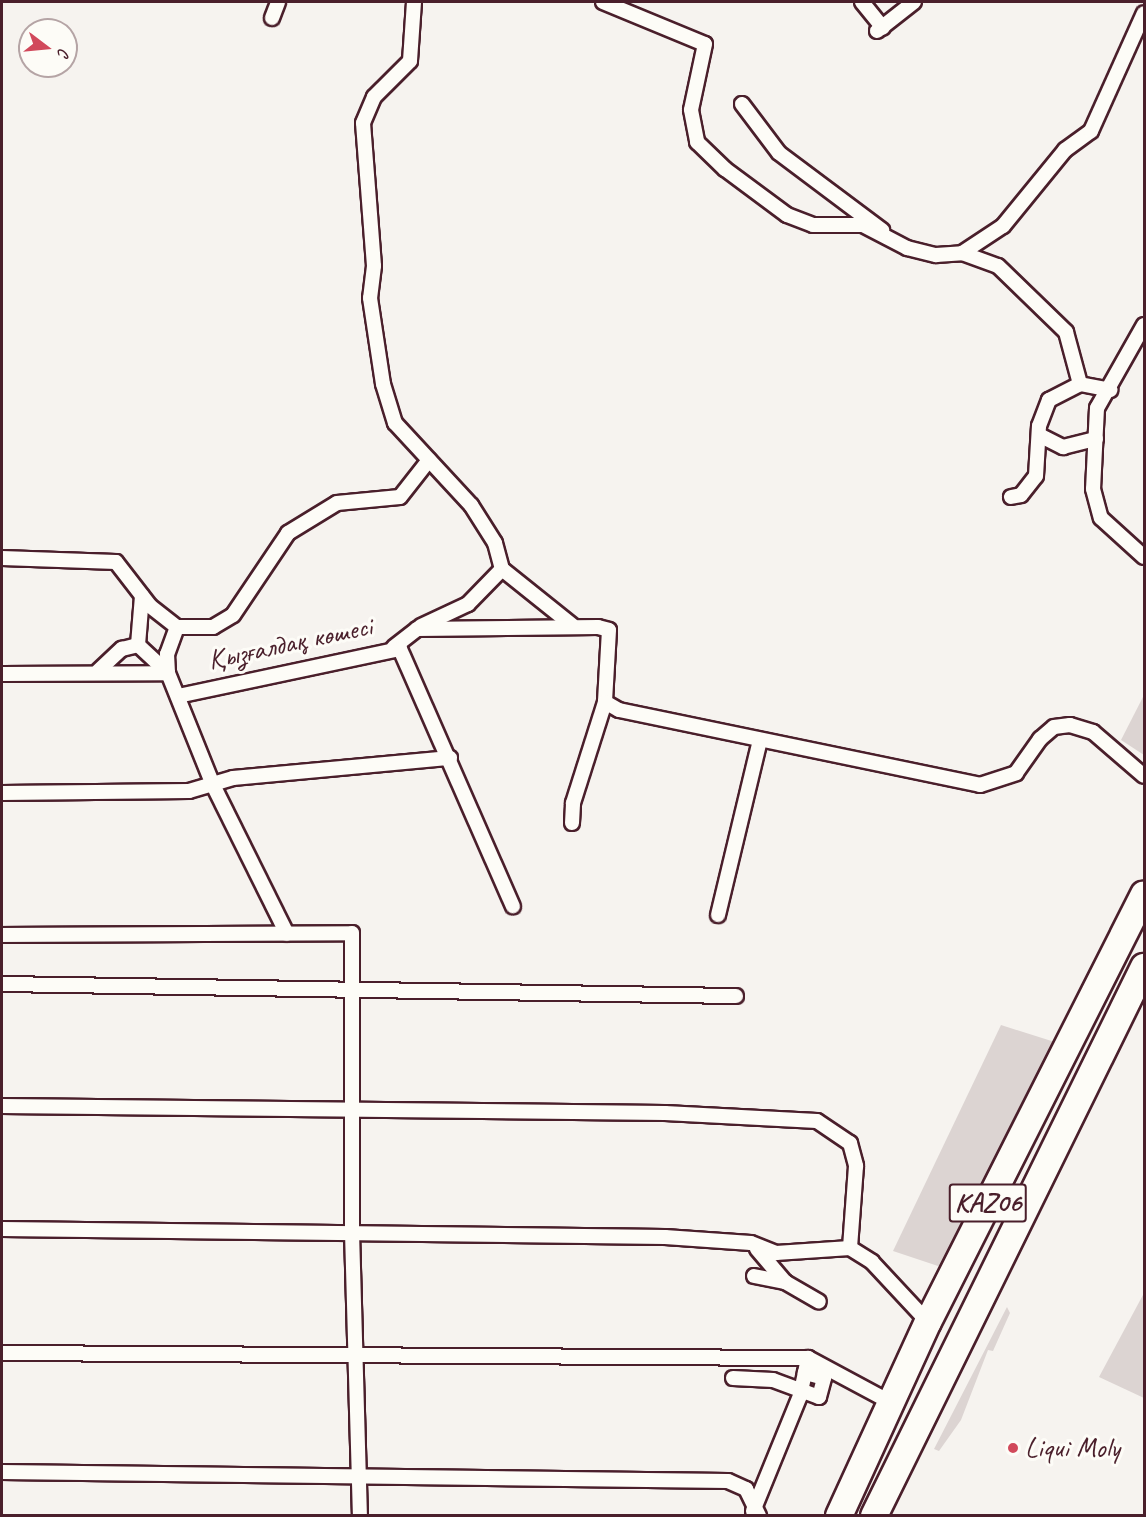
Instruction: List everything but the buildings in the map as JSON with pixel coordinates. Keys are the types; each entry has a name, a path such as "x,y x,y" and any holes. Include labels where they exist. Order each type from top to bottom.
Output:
{"highway":[{"name":"KАZ06","path":"839,1515 928,1322 1144,894"},
{"name":"KАZ06","path":"874,1515 1144,967"}],"street":[{"path":"272,18 278,2"},
{"path":"414,2 410,61 370,103 363,135 374,255 370,298 387,408 429,460 471,505 495,543 502,569 572,626"},
{"path":"603,2 705,44 691,110 697,142 725,169 787,215 813,225 863,225 936,255 962,253 998,266 1051,312 1066,332 1080,384"},
{"path":"862,2 880,29 914,2"},
{"path":"962,253 1003,226 1065,150 1091,131 1144,13"},
{"path":"742,104 779,153 886,235"},
{"path":"1144,324 1110,390 1096,408 1094,489 1101,518 1144,557"},
{"path":"1011,497 1021,495 1036,476 1041,436 1049,400 1080,384 1110,390"},
{"path":"1041,436 1064,447 1096,439"},
{"path":"2,558 116,562 142,596 177,627 213,627 233,615 288,533 337,503 400,497 429,460"},
{"path":"394,647 417,629 468,604 502,569"},
{"path":"138,645 142,596"},
{"path":"417,629 572,626 609,630 605,702 573,803 572,823"},
{"path":"177,627 167,654 168,673 213,785 287,934"},
{"path":"138,645 168,673"},
{"path":"98,671 122,649 138,645"},
{"name":"Қызғалдақ көшесі","path":"178,696 394,647 409,661 450,758"},
{"name":"Қызғалдақ көшесі","path":"2,674 98,671 168,673"},
{"path":"605,702 619,710 980,785 1016,773 1040,739 1054,728 1070,725 1093,732 1144,777"},
{"path":"718,915 760,740"},
{"path":"2,793 189,791 233,778 450,758 513,906"},
{"path":"2,935 352,933 355,988 352,1232 355,1356 362,1477 360,1515"},
{"path":"2,984 736,996"},
{"path":"2,1106 665,1113 817,1121 850,1143 853,1155 856,1206 850,1248"},
{"path":"2,1229 352,1232 751,1244 776,1253 850,1248 872,1262 928,1322"},
{"path":"751,1244 785,1282 819,1302"},
{"path":"754,1276 785,1282"},
{"path":"2,1353 808,1358 892,1403"},
{"path":"755,1512 801,1393 808,1358"},
{"path":"733,1378 773,1380 801,1393 819,1397 825,1390 824,1378 805,1373"},
{"path":"2,1473 728,1481 746,1489 755,1512"}],"shaded area":[{"path":"1144,695 1144,755 1121,740"},
{"path":"1001,1025 1061,1044 950,1263 938,1266 893,1251"},
{"path":"1144,1293 1144,1398 1099,1377"},
{"path":"1007,1307 1010,1313 993,1351 988,1350 961,1420 939,1451 934,1449"}],"place":[{"name":"Liqui Moly","path":"1013,1448"}]}
